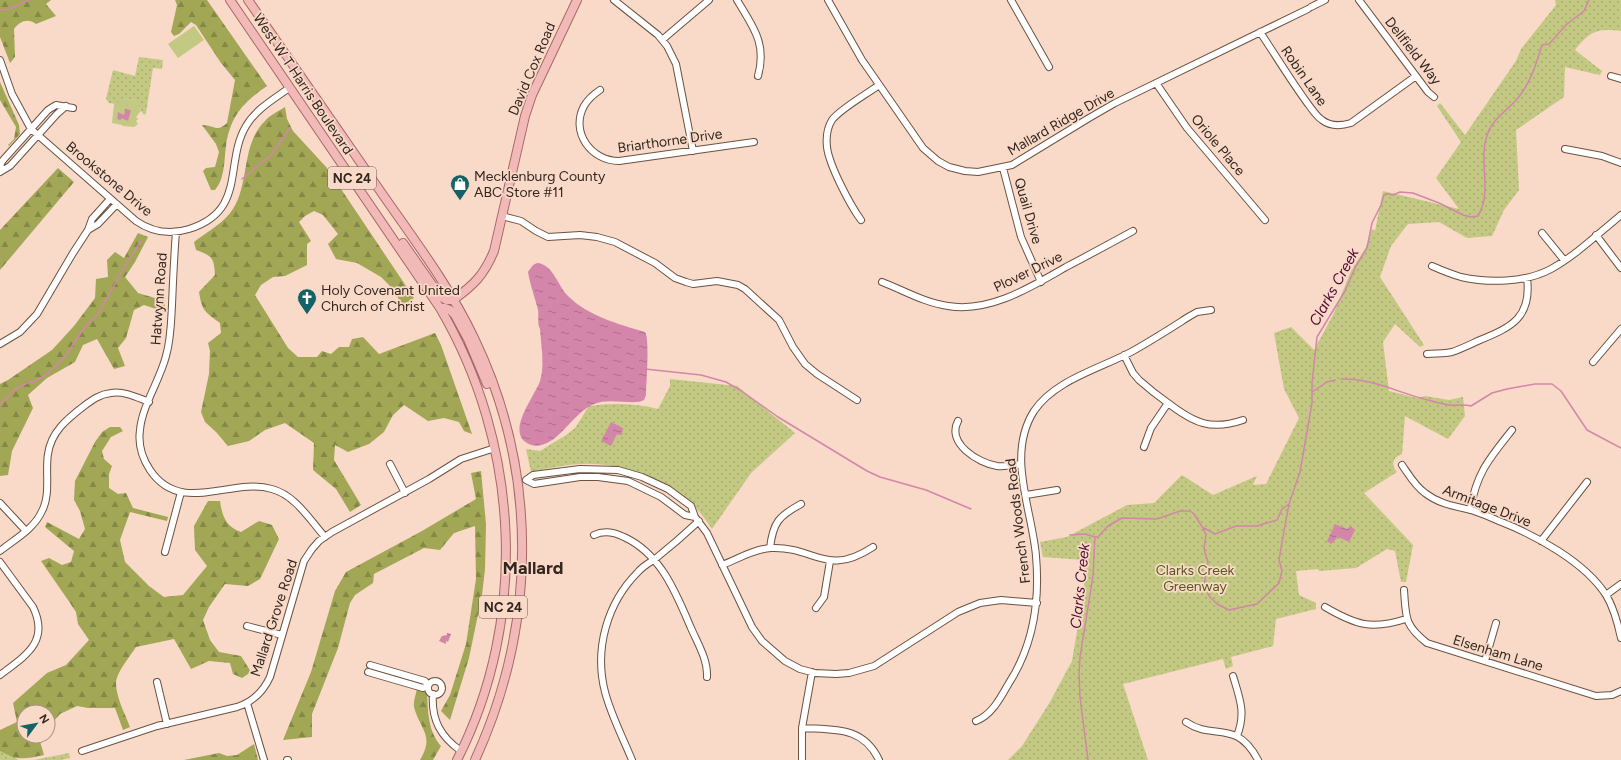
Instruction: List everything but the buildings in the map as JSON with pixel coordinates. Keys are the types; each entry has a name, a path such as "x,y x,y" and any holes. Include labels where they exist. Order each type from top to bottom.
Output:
{"main road":[{"name":"West W T Harris Boulevard","path":"230,0 440,308 462,348 487,416 496,448 505,508 505,587 499,636 491,669 479,710 457,760"},
{"name":"West W T Harris Boulevard","path":"248,0 454,300 483,359 507,428 522,481 520,594 516,632 508,667 498,700 475,760"},
{"name":"David Cox Road","path":"454,300 471,287 484,272 494,251 525,116 532,95 577,0"},
{"path":"366,199 398,236 440,296 446,300 454,300"},
{"path":"440,308 448,309 455,315 477,358 507,428"}],"street":[{"path":"614,0 662,40 676,64 693,151"},
{"path":"662,40 709,0"},
{"path":"737,0 759,41 762,56 758,76"},
{"name":"Mallard Ridge Drive","path":"828,0 859,56 923,148 938,161 949,167 965,171 985,171 1016,164 1089,118 1156,83 1325,0"},
{"path":"1011,0 1049,67"},
{"name":"Dellfield Way","path":"1359,0 1428,92 1434,97"},
{"name":"Robin Lane","path":"1260,32 1318,117 1333,125 1351,123 1416,76"},
{"name":"Brookstone Drive","path":"0,60 16,101 31,129 136,221 149,228 159,231 176,232 194,228 214,216 231,187 238,147 245,127 260,108 289,88"},
{"path":"1611,76 1621,79"},
{"name":"Oriole Place","path":"1156,83 1187,128 1265,220"},
{"path":"861,220 849,204 832,164 828,153 827,137 829,127 835,118 880,85"},
{"name":"Briarthorne Drive","path":"600,90 585,104 581,115 581,134 584,142 591,151 607,160 619,161 754,142"},
{"path":"0,171 1,163 4,159 52,107 60,105 73,108"},
{"path":"0,171 10,166 66,106"},
{"path":"1565,149 1602,156 1621,164"},
{"name":"Quail Drive","path":"1003,168 1021,238 1041,282"},
{"path":"0,344 20,332 37,314 73,252 88,230 92,219 110,199"},
{"path":"88,230 98,224 116,205"},
{"path":"1432,266 1454,275 1473,279 1498,280 1527,278 1546,272 1564,260 1621,215"},
{"path":"502,216 521,221 548,237 584,235 615,242 655,263 674,278 686,282 693,284 717,281 738,285 745,289 779,320 792,347 805,364 817,374 857,400"},
{"name":"Plover Drive","path":"882,282 936,304 959,307 985,305 998,301 1041,282 1133,231"},
{"name":"Hatwynn Road","path":"176,232 169,342 162,370 140,429 139,439 143,456 152,472 159,480 171,488 181,492 198,494 255,486 273,489 280,492 294,502 325,537"},
{"path":"1542,233 1564,260"},
{"path":"1596,235 1621,268"},
{"path":"1427,354 1454,351 1508,328 1519,316 1525,306 1528,290 1527,278"},
{"name":"French Woods Road","path":"976,721 988,714 1018,667 1030,637 1037,603 1038,587 1036,555 1021,464 1021,450 1025,430 1033,413 1045,398 1062,385 1124,355 1197,312 1211,310"},
{"path":"1593,362 1621,329"},
{"path":"1124,355 1133,373 1139,380 1187,417 1202,423 1223,425 1243,420"},
{"path":"0,551 26,531 39,517 43,510 46,493 49,449 54,436 66,420 102,394 123,393 149,402"},
{"path":"1144,446 1151,428 1168,403"},
{"path":"958,421 955,430 958,440 974,458 996,466 1021,464"},
{"path":"1470,510 1476,484 1483,468 1512,430"},
{"name":"Mallard Grove Road","path":"82,751 166,724 237,707 257,697 266,685 304,560 312,549 325,537 405,493 461,459 496,448"},
{"path":"390,464 405,493"},
{"name":"Armitage Drive","path":"1402,465 1414,482 1430,496 1442,503 1470,510 1518,529 1541,541 1580,568 1594,581 1606,596 1617,621 1621,638"},
{"path":"522,481 533,475 580,469 618,470 642,477 668,489 691,506 697,519 707,533 752,627 762,641 785,661 800,669 812,672 830,674 848,673 874,666 958,612 980,603 1001,600 1037,603"},
{"path":"522,481 534,484 580,477 598,477 628,481 661,497 685,515 697,519"},
{"path":"1541,541 1587,482"},
{"path":"1026,495 1057,490"},
{"path":"164,552 181,492"},
{"path":"0,503 26,531"},
{"path":"770,548 773,531 777,522 787,512 801,504"},
{"path":"632,760 605,692 602,672 602,646 608,621 618,597 630,580 654,560 697,519"},
{"path":"594,535 606,532 619,535 642,548 666,575 704,656 707,666 707,677"},
{"path":"722,565 756,551 770,548 788,549 830,561 851,558 873,546"},
{"path":"816,608 824,597 830,561"},
{"path":"0,562 33,607 39,627 37,638 32,649 0,675"},
{"path":"1606,596 1621,584"},
{"path":"1325,606 1347,619 1367,625 1389,624 1406,619 1404,590"},
{"name":"Elsenham Lane","path":"1406,619 1417,635 1427,643 1596,696 1612,695 1621,691"},
{"path":"1485,661 1496,623"},
{"path":"247,626 282,635"},
{"path":"370,665 425,681 430,692 433,694 433,710 439,728 450,743 461,751"},
{"path":"368,672 423,688 435,681 441,684 442,689 440,693 433,694"},
{"path":"802,760 802,728 812,672"},
{"path":"1234,676 1243,714 1242,725 1237,736"},
{"path":"157,682 166,724"},
{"path":"247,703 264,760"},
{"path":"1186,722 1195,728 1225,731 1237,736 1248,744 1258,760"},
{"path":"802,728 852,733 863,739 870,746 879,760"}],"green space":[{"path":"0,0 51,0 46,4 56,16 36,24 30,21 24,21 16,26 14,29 15,57 10,63 0,37"},
{"path":"175,0 207,0 267,86 245,104 239,111 231,126 228,135 221,180 215,190 211,190 203,171 206,168 215,167 219,152 216,144 202,125 220,128 227,123 235,80 221,63 196,25 191,22 179,34 174,36 171,32 177,5"},
{"name":"Clarks Creek Greenway","path":"1555,0 1621,0 1621,31 1606,30 1595,32 1585,39 1575,50 1602,71 1600,75 1565,67 1564,97 1516,130 1519,190 1504,210 1492,236 1467,238 1439,222 1408,224 1391,246 1380,277 1424,345 1420,347 1395,324 1383,342 1389,391 1417,398 1425,396 1449,400 1463,397 1465,416 1448,439 1405,416 1402,454 1394,460 1393,464 1397,472 1364,493 1413,545 1406,582 1401,582 1395,551 1387,549 1356,568 1296,571 1299,595 1316,603 1316,609 1276,619 1273,646 1231,657 1233,666 1226,669 1223,659 1123,684 1148,760 1008,760 1022,746 1050,702 1072,661 1084,589 1084,560 1043,557 1040,542 1067,537 1127,505 1154,503 1182,475 1213,495 1257,476 1253,485 1266,484 1299,418 1284,389 1274,333 1291,327 1314,350 1333,315 1351,271 1366,247 1372,229 1375,231 1383,191 1459,209 1436,178 1461,142 1437,106 1440,103 1465,135 1516,61 1521,49 1556,5"},
{"path":"194,26 204,40 178,58 168,44"},
{"path":"139,57 163,60 162,69 153,68 146,113 144,115 134,100 124,98 115,104 109,103 106,99 113,70 135,76"},
{"path":"0,82 19,125 20,134 9,146 8,145 14,139 16,127 0,100"},
{"path":"124,98 134,100 141,111 136,117 138,119 136,121 138,124 134,127 112,123 114,104"},
{"path":"285,107 287,119 293,131 327,168 414,298 403,305 389,285 381,277 357,263 336,259 328,244 338,234 323,215 314,211 305,216 299,222 311,241 307,244 307,265 285,276 273,277 261,285 255,295 288,348 298,357 317,357 322,351 331,354 339,347 349,347 352,339 363,337 379,354 435,333 441,345 472,434 464,431 459,422 444,418 428,421 404,405 393,415 384,432 369,444 348,452 335,445 334,460 361,505 350,512 336,489 313,470 314,443 285,423 265,430 249,441 228,446 205,422 201,412 209,374 210,351 208,343 221,333 220,323 205,310 201,303 199,292 215,275 214,264 209,256 196,250 194,242 220,223 233,209 242,187 249,152 257,130 269,117"},
{"path":"58,168 74,182 0,270 0,230"},
{"path":"138,233 148,237 125,277 138,293 165,301 165,312 144,305 134,310 126,338 118,348 125,366 114,369 97,339 83,345 75,362 47,378 28,395 33,408 12,451 8,475 0,476 0,384 52,350 74,326 95,298 96,279 108,277 107,260 115,252 124,258"},
{"path":"670,379 737,386 795,433 751,473 712,529 698,510 684,498 661,482 649,476 622,468 594,464 562,466 531,472 526,449 540,451 566,435 575,428 589,406 624,404 658,409 670,386"},
{"path":"110,427 120,427 123,431 111,437 102,451 104,459 112,466 109,474 109,488 118,494 126,493 133,508 168,517 167,521 130,512 120,540 125,562 149,586 164,597 183,595 207,566 195,550 194,526 208,501 220,501 222,511 228,524 236,530 241,532 259,521 272,525 279,539 260,579 248,586 225,584 209,607 203,620 210,640 219,652 241,656 251,672 242,678 233,674 230,663 209,661 191,669 174,639 136,647 118,674 116,683 119,700 130,727 123,730 115,708 88,708 77,706 60,714 56,719 56,704 16,704 16,717 13,703 47,673 66,665 89,640 78,624 76,612 41,561 49,558 62,565 71,562 74,551 45,527 47,522 79,539 85,529 80,511 74,500 75,481 95,442 102,432"},
{"path":"481,471 486,524 485,569 482,595 469,658 450,720 441,711 450,695 466,644 476,579 475,526 454,533 440,550 424,548 374,574 373,583 355,595 350,603 338,648 312,714 312,737 283,740 311,672 335,591 346,572 422,531 476,499 471,473"},
{"path":"417,689 427,693 428,714 431,728 441,746 433,760 420,760 426,744 426,738 414,707"},
{"path":"16,722 16,744 41,744 44,755 22,758 0,754 0,730"},
{"path":"254,744 258,760 184,760 219,753 227,756 237,755"},
{"path":"0,751 19,760 0,760"},
{"path":"69,753 70,758 61,760 34,760"}],"water":[{"path":"125,109 131,110 128,121 121,118 121,120 117,119 118,112 124,115"},
{"path":"537,263 547,267 555,276 564,292 585,309 624,326 645,332 648,352 646,395 644,400 640,402 608,401 594,404 581,413 559,435 547,443 537,446 527,443 521,438 519,430 524,413 540,381 542,368 538,310 528,272 533,265"},
{"path":"611,422 623,428 622,435 617,434 611,446 601,441"},
{"path":"1335,524 1347,529 1351,526 1355,530 1349,542 1338,537 1331,544 1327,541"},
{"path":"447,633 451,634 448,642 446,641 446,644 439,641 442,636 447,635"}],"waterway":[{"path":"0,10 9,9 29,0"},
{"name":"Clarks Creek","path":"1095,537 1098,537 1108,526 1122,518 1157,519 1180,511 1190,511 1194,514 1206,535 1204,549 1208,562 1204,585 1209,596 1217,604 1229,610 1257,604 1279,583 1282,571 1279,560 1282,542 1289,504 1300,472 1312,403 1312,383 1317,337 1345,291 1356,266 1367,248 1372,223 1384,195 1393,195 1400,192 1413,193 1439,203 1463,215 1471,217 1478,216 1484,197 1484,156 1489,129 1496,119 1523,92 1533,73 1542,45 1549,44 1567,24 1584,11 1589,0"},
{"path":"242,179 271,155 290,128"},
{"path":"0,405 14,390 45,376 64,358 85,327 98,314 141,241"},
{"path":"645,369 701,375 726,382 778,417 867,471 880,477 926,490 971,509"},
{"path":"1341,379 1353,379 1375,383 1444,404 1471,406 1492,393 1535,384 1552,384 1561,391 1587,430 1621,448"},
{"path":"1312,392 1327,382 1335,380"},
{"name":"Clarks Creek","path":"1204,528 1215,534 1236,526 1258,526 1277,520 1282,509 1289,504"},
{"path":"1070,535 1085,534 1095,537"},
{"name":"Clarks Creek","path":"1088,760 1080,697 1079,674 1080,657 1093,576 1095,537"}],"place":[{"name":"Mecklenburg County ABC Store #11","path":"460,201"},
{"name":"Holy Covenant United Church of Christ","path":"307,315"}],"district":[{"name":"Mallard","path":"533,568"}]}
